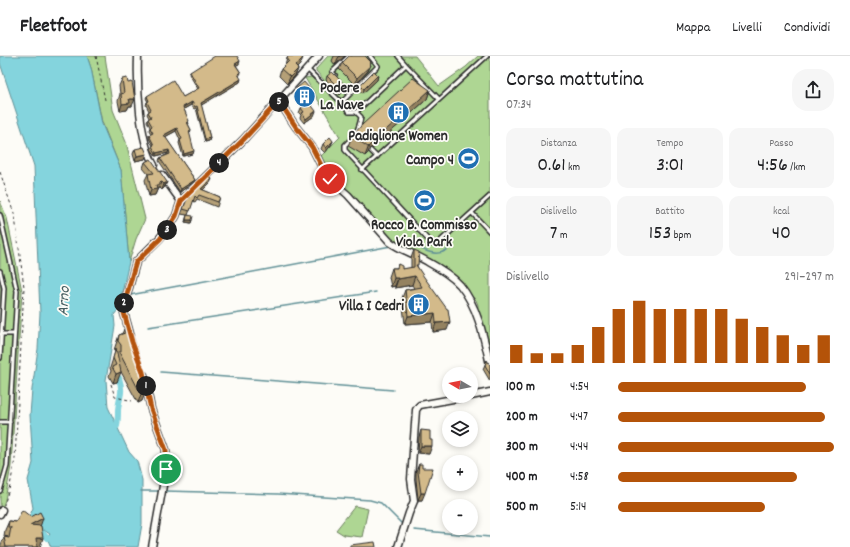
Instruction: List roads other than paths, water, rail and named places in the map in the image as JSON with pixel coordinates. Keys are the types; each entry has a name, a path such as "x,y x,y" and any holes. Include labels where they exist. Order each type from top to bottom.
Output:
{"street":[{"path":"138,56 137,79 145,146 149,157 156,168 181,201"},
{"path":"132,342 123,309 136,262 160,239 169,227 176,216 181,201 243,140 319,56"},
{"path":"279,101 296,127 312,147 324,171 330,179 348,195 390,242 427,261 460,285 476,312 485,340 490,365"},
{"path":"141,366 151,409 166,450 166,469 152,547"},
{"path":"478,394 490,392"},
{"path":"398,547 414,501 411,479 416,410 418,406 442,402"}],"lane":[{"path":"336,77 332,72 349,56"},
{"path":"343,104 343,100 350,92 378,66 370,56"},
{"path":"398,56 440,100"},
{"path":"362,170 487,56"},
{"path":"307,69 350,112 356,112 406,65"},
{"path":"356,112 360,117 360,122 354,136 344,148 362,170 432,244 438,243 490,196"},
{"path":"370,150 377,157"},
{"path":"472,213 490,232"},
{"path":"0,215 17,291 7,466 2,477 0,491"},
{"path":"0,271 1,282 4,288 2,299 0,358"},
{"path":"1,334 14,334"},
{"path":"0,422 10,422"}],"water":[{"name":"Arno","path":"0,56 87,56 91,68 102,124 121,170 129,262 118,310 114,315 115,326 106,380 108,407 129,452 137,461 142,480 142,524 138,547 51,547 47,538 50,534 42,529 37,520 33,522 30,515 33,508 28,480 33,463 30,415 38,349 40,313 34,166 0,63"}],"waterway":[{"path":"401,242 405,240 431,253 447,250"},
{"path":"130,295 391,246"},
{"path":"148,327 376,292"},
{"path":"161,372 393,390"},
{"path":"117,426 121,391 119,378"},
{"path":"141,491 161,491"},
{"path":"165,491 278,494 370,500 381,503 402,524"},
{"path":"38,528 47,538"},
{"path":"414,530 490,537"}],"place":[{"name":"Podere La Nave","path":"304,96"},
{"name":"Padiglione Women","path":"398,112"},
{"name":"Campo 4","path":"469,159"},
{"name":"Rocco B. Commisso Viola Park","path":"424,201"},
{"name":"Villa I Cedri","path":"419,305"}]}
